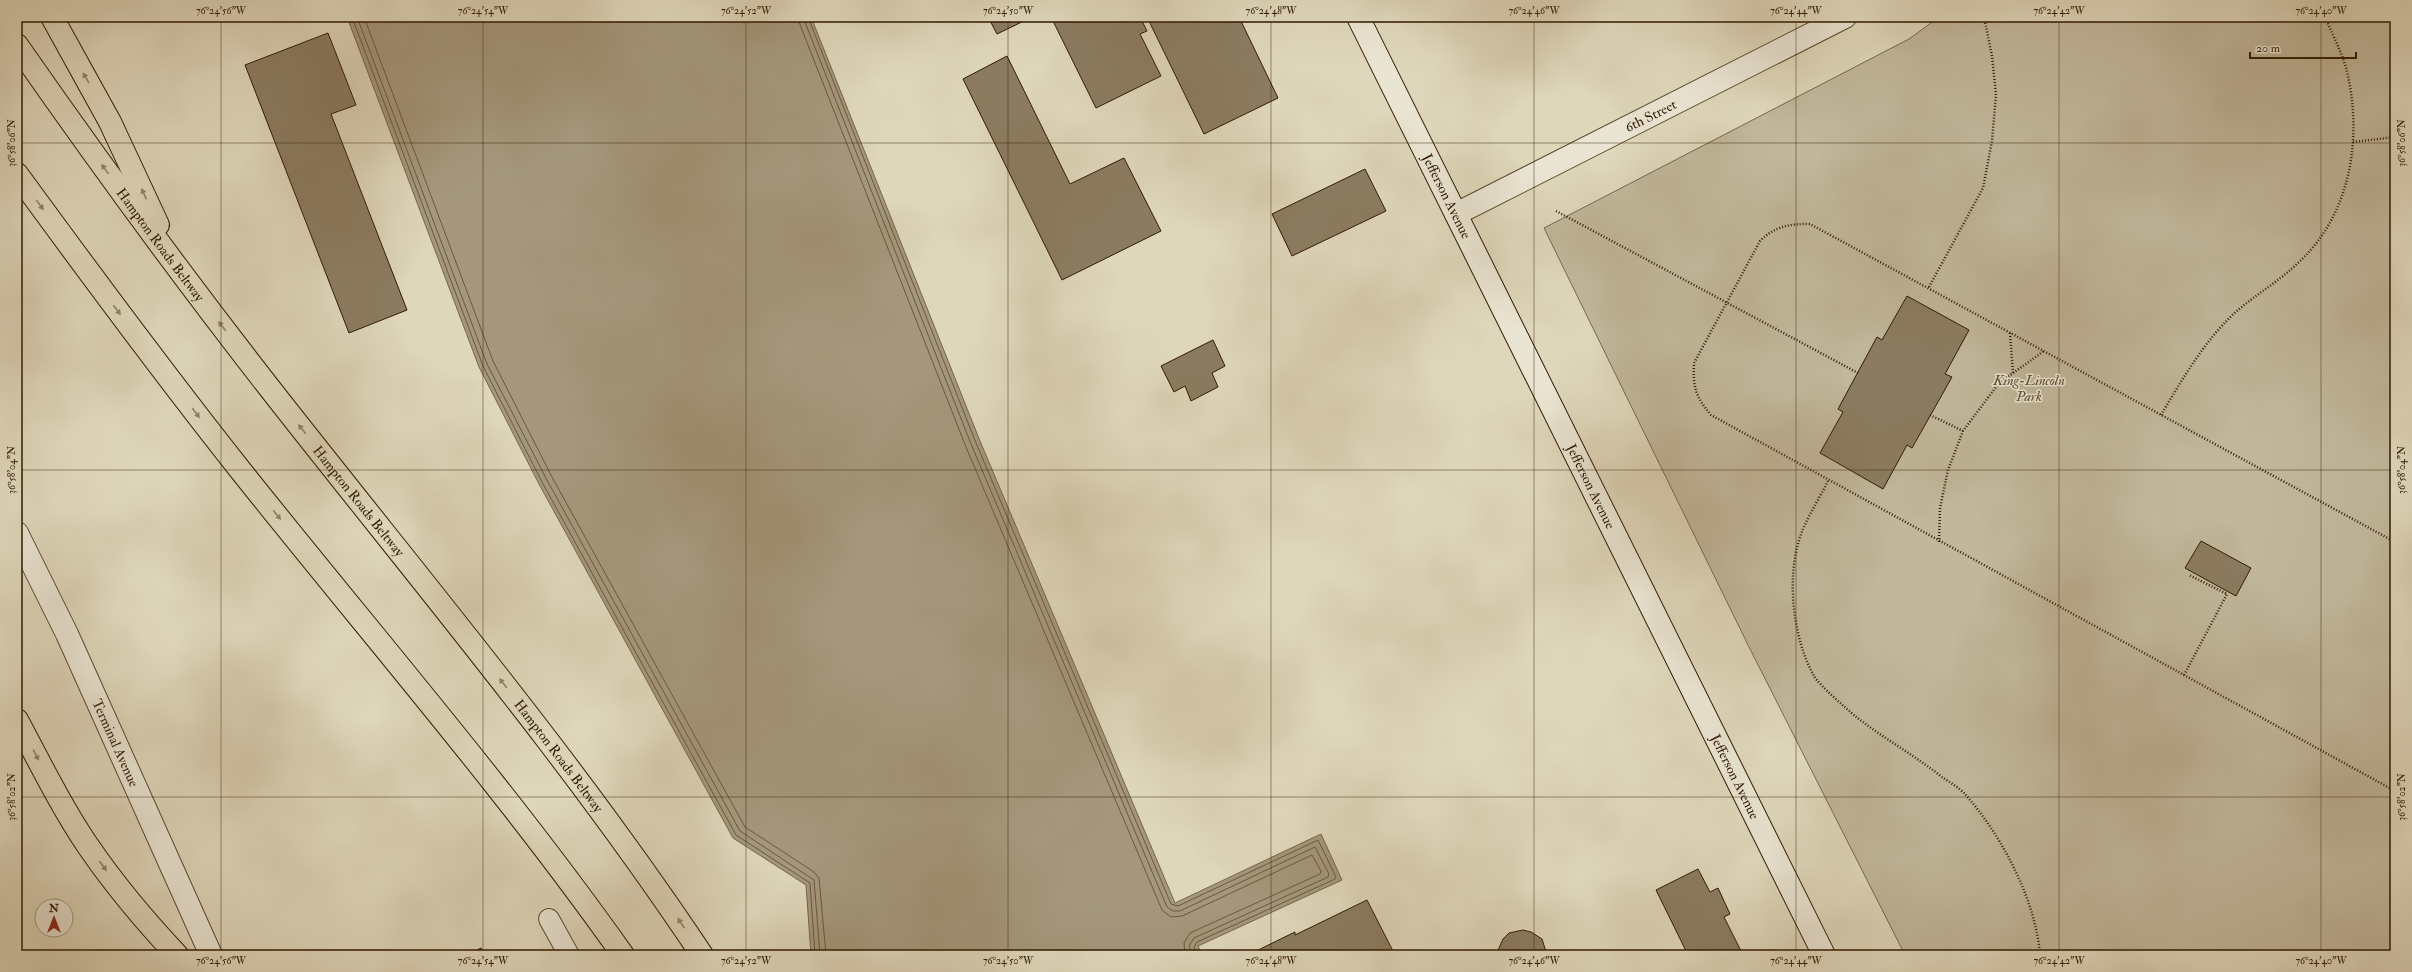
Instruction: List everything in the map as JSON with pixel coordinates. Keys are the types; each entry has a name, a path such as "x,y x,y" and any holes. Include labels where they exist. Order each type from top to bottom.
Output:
{"highway":[{"path":"52,17 110,122 178,268"},
{"name":"Hampton Roads Beltway","path":"17,44 178,268 552,745 653,881 702,955"},
{"path":"17,174 110,300 241,471 430,701 592,912 623,955"},
{"path":"17,720 58,796 88,846 128,900 177,955"}],"street":[{"name":"Jefferson Avenue","path":"1358,17 1824,955"},
{"name":"6th Street","path":"1456,214 1845,17"},
{"name":"Terminal Avenue","path":"17,533 67,634 211,955"}],"lane":[{"path":"548,919 569,955"}],"path":[{"path":"1928,287 1983,188 1992,141 1996,95 1992,56 1984,17"},
{"path":"2162,414 2184,377 2212,340 2238,310 2275,283 2301,260 2326,229 2340,203 2351,167 2353,142 2352,102 2348,75 2325,17"},
{"path":"2353,142 2395,137"},
{"path":"1556,211 1727,301 1858,373"},
{"path":"2395,542 1810,224 1788,224 1770,231 1760,241 1694,363 1693,382 1698,399 1711,415 1828,481 2395,791"},
{"path":"2010,332 2013,373"},
{"path":"1939,542 1940,508 1948,470 1962,431 1999,383 2044,351"},
{"path":"1930,415 1962,431"},
{"path":"1828,481 1803,530 1795,556 1794,609 1799,637 1815,677 1855,716 1912,754 1963,793 1986,822 2018,878 2030,905 2039,939 2040,955"},
{"path":"2184,675 2227,594 2189,575"}],"green space":[{"name":"King-Lincoln Park","path":"1939,17 2395,17 2395,955 1905,955 1749,647 1544,228 1909,39"}],"water":[{"path":"347,17 811,17 980,441 1175,903 1321,834 1342,880 1198,946 1202,955 811,955 806,885 733,838 539,484 479,367"}],"building":[{"path":"988,17 1032,17 997,34"},
{"path":"1062,17 1140,17 1147,31 1140,34 1161,76 1096,108 1053,21"},
{"path":"1147,17 1239,17 1278,98 1204,134"},
{"path":"328,33 356,105 331,114 407,310 349,333 245,65"},
{"path":"1007,56 1070,184 1124,158 1161,231 1062,280 963,79"},
{"path":"1365,169 1386,211 1292,256 1272,214"},
{"path":"1907,296 1969,330 1945,374 1952,377 1912,448 1907,445 1883,489 1820,453 1843,412 1838,409 1877,337 1882,340"},
{"path":"1213,340 1225,366 1212,373 1218,387 1191,401 1185,386 1174,392 1161,366"},
{"path":"2201,541 2251,568 2236,596 2185,568"},
{"path":"1698,869 1710,892 1718,888 1730,914 1724,917 1743,955 1688,955 1656,890"},
{"path":"1367,900 1395,955 1248,955 1295,932 1295,935"},
{"path":"1523,930 1531,932 1542,939 1547,955 1496,955 1503,939 1509,933"},
{"path":"481,948 485,955 467,955"}]}
